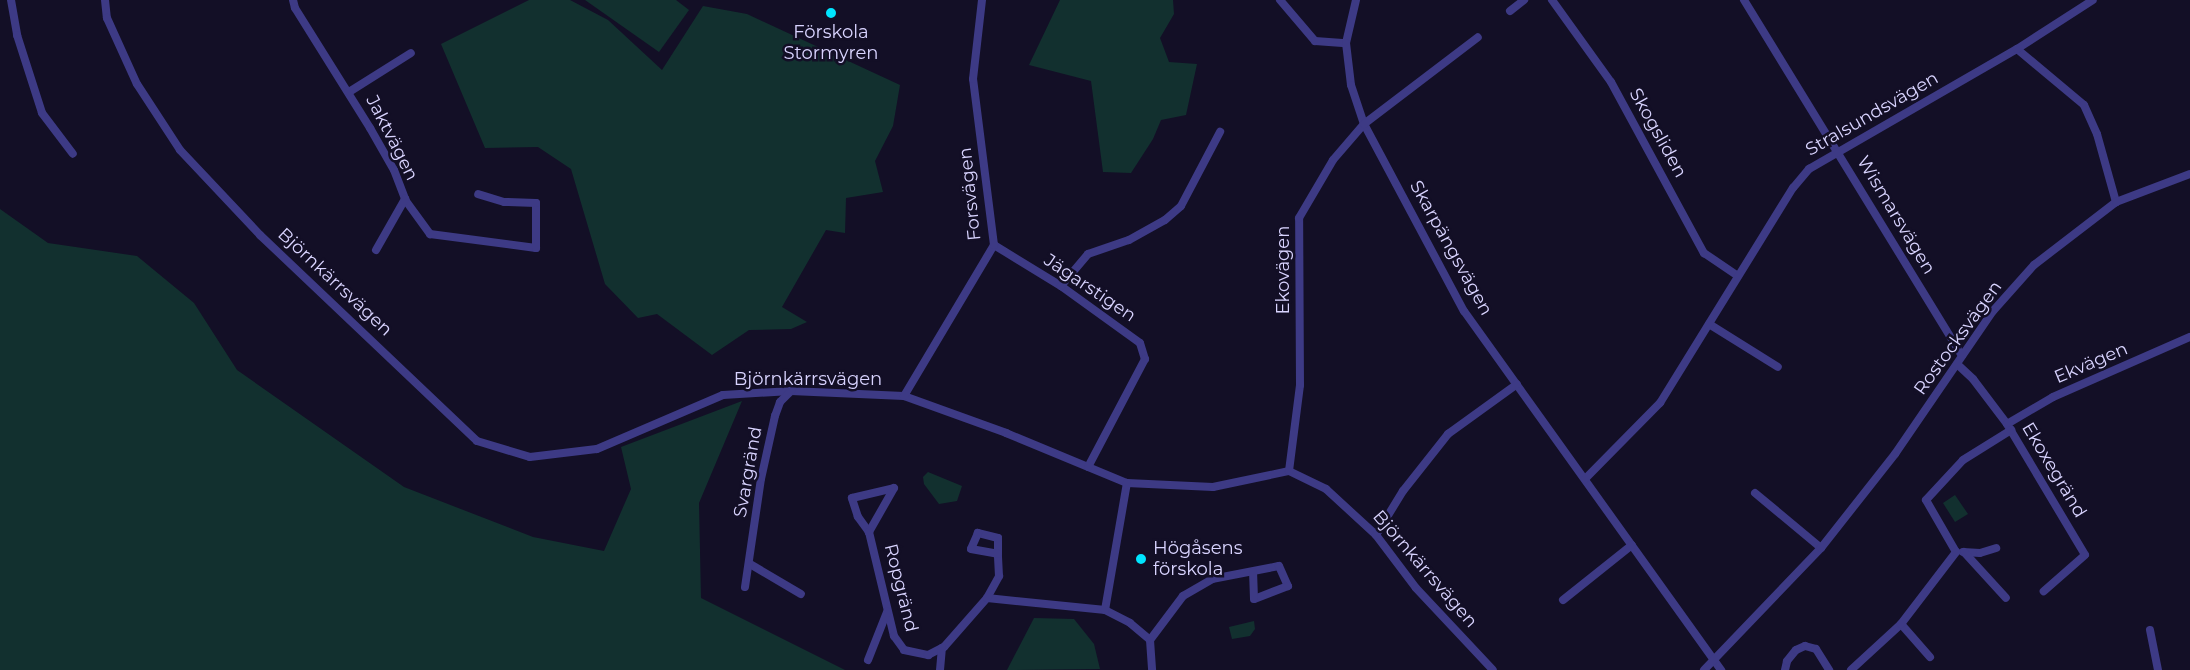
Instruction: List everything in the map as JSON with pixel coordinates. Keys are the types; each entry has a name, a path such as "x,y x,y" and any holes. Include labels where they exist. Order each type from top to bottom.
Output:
{"street":[{"path":"10,0 17,35 42,113 73,153"},
{"name":"Björnkärrsvägen","path":"105,0 107,18 137,84 180,150 260,235 477,441 530,457 597,449 723,395 792,391 904,396 1006,433 1127,483 1213,487 1288,471 1326,489 1376,535 1416,588 1493,670"},
{"name":"Jaktvägen","path":"293,0 295,8 349,92 393,170 405,199 430,234 536,248 536,203 504,202 478,194"},
{"name":"Forsvägen","path":"904,396 994,245 973,79 982,0"},
{"path":"1280,0 1315,41 1346,43"},
{"name":"Skarpängsvägen","path":"1356,0 1346,43 1352,85 1364,124 1464,311 1721,670"},
{"path":"1510,11 1524,0"},
{"name":"Skogsliden","path":"1552,0 1611,82 1704,253 1738,276"},
{"name":"Wismarsvägen","path":"1744,0 1960,360"},
{"name":"Stralsundsvägen","path":"1585,479 1660,403 1793,188 1809,169 2017,49 2093,0"},
{"name":"Ekovägen","path":"1288,471 1300,385 1299,218 1333,160 1364,124 1478,37"},
{"path":"2017,49 2084,105 2097,135 2116,202"},
{"name":"Jaktvägen","path":"349,92 411,53"},
{"path":"1061,286 1088,254 1129,240 1165,220 1181,206 1221,132"},
{"name":"Rostocksvägen","path":"1704,670 1821,548 1895,454 1993,311 2034,265 2116,202 2190,174"},
{"name":"Jaktvägen","path":"376,250 405,199"},
{"name":"Jägarstigen","path":"994,245 1061,286 1140,342 1145,359 1088,467"},
{"path":"1708,324 1778,367"},
{"name":"Ekvägen","path":"1960,552 1926,500 1963,460 2053,398 2190,337"},
{"name":"Ekoxegränd","path":"1960,360 2009,427 2085,555 2044,591"},
{"path":"1376,535 1403,491 1448,434 1518,384"},
{"name":"Svargränd","path":"745,587 761,479 775,416 780,402 792,391"},
{"path":"1105,610 1127,483"},
{"name":"Ropgränd","path":"869,532 894,488 852,498 858,517 869,532 894,636 904,650 928,655 942,648"},
{"path":"1755,493 1821,548"},
{"path":"1563,600 1632,545"},
{"path":"1960,552 1980,553 1996,548"},
{"path":"1960,552 2006,598"},
{"path":"1851,670 1901,624 1960,552"},
{"path":"940,670 942,648 987,598 999,576 999,554"},
{"path":"750,564 801,594"},
{"path":"1152,670 1150,640 1183,596 1212,579 1279,566 1288,586 1254,599 1253,572"},
{"path":"987,598 1105,610 1130,623 1150,640"},
{"path":"868,660 887,611"},
{"path":"1901,624 1930,657"},
{"path":"2150,630 2158,670"},
{"path":"1785,670 1787,661 1796,650 1805,646 1816,649 1829,670"}],"green space":[{"path":"529,0 570,0 608,20 662,70 703,6 747,14 900,85 893,126 875,161 883,192 846,198 845,233 826,230 782,307 807,322 791,329 749,330 712,355 657,314 638,318 605,284 571,169 538,147 485,148 441,44"},
{"path":"585,0 676,0 689,10 659,52"},
{"path":"1060,0 1173,0 1174,14 1160,38 1169,62 1197,64 1186,115 1161,120 1153,139 1131,173 1103,172 1091,81 1029,65"},
{"path":"0,209 48,243 137,256 194,303 237,370 404,487 533,537 604,551 631,489 621,447 742,401 699,503 701,598 845,670 0,670"},
{"path":"928,472 962,486 957,501 939,504 924,484 923,477"},
{"path":"1955,495 1968,514 1955,522 1943,503"},
{"path":"1034,618 1074,619 1094,644 1100,669 1007,670"},
{"path":"1254,621 1255,629 1250,636 1232,639 1229,627"}],"place":[{"name":"Förskola Stormyren","path":"831,13"},
{"name":"Högåsens förskola","path":"1141,559"}]}
